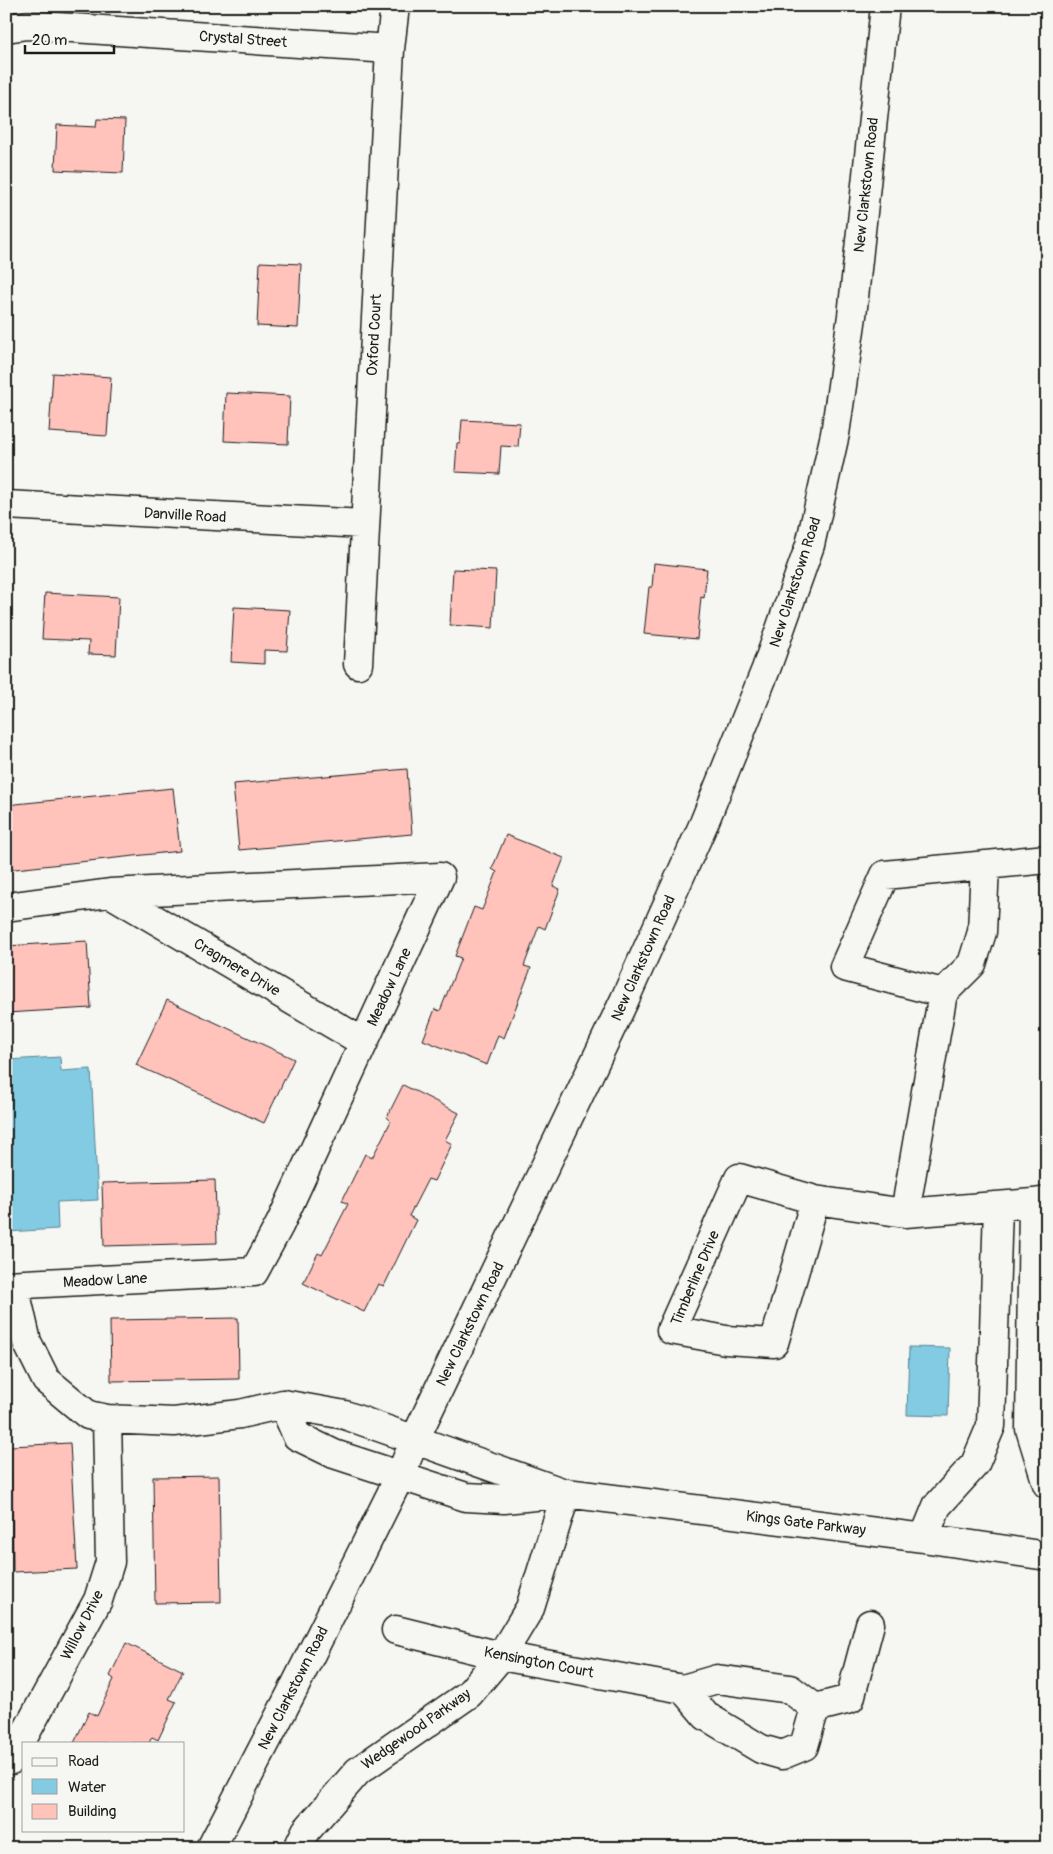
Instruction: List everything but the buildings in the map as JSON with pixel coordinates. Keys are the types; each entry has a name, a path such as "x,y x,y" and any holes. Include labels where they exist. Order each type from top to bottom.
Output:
{"street":[{"name":"Oxford Court","path":"358,664 390,49 395,6"},
{"name":"New Clarkstown Road","path":"211,1848 294,1688 400,1476 415,1439 620,1010 704,822 766,669 810,546 837,424 853,306 885,6"},
{"name":"Crystal Street","path":"6,28 27,25 390,49"},
{"name":"Danville Road","path":"6,505 364,524"},
{"path":"943,993 844,967 886,875 1047,859"},
{"path":"905,1212 943,993 972,964 982,932 985,865"},
{"name":"Meadow Lane","path":"6,907 110,892 440,877 280,1224 254,1272 10,1285 27,1342 46,1380 88,1415 107,1419 174,1422 240,1414 282,1404 345,1415 415,1439"},
{"name":"Cragmere Drive","path":"110,892 363,1042"},
{"name":"Timberline Drive","path":"815,1200 774,1343 726,1340 671,1330 738,1178 815,1200 905,1212 1040,1202 1030,1430 1047,1484"},
{"path":"924,1538 937,1506 975,1464 991,1426 998,1206"},
{"path":"282,1404 297,1436 334,1454 400,1476"},
{"name":"Willow Drive","path":"11,1760 98,1600 110,1562 107,1419"},
{"name":"Kings Gate Parkway","path":"415,1439 566,1493 924,1538 1047,1556"},
{"name":"Kings Gate Parkway","path":"400,1476 466,1496 504,1500 566,1493"},
{"name":"Wedgewood Parkway","path":"298,1848 306,1831 358,1771 469,1694 501,1656 530,1608 566,1493"},
{"path":"683,1689 706,1716 761,1749 782,1755 804,1746 815,1708 850,1699 870,1624"},
{"name":"Kensington Court","path":"396,1630 501,1656 683,1689 717,1679 790,1689 815,1708"}],"water":[{"path":"60,1057 61,1071 91,1069 98,1200 57,1202 58,1229 7,1232 6,1060"},
{"path":"909,1347 950,1348 948,1416 907,1415"}]}
